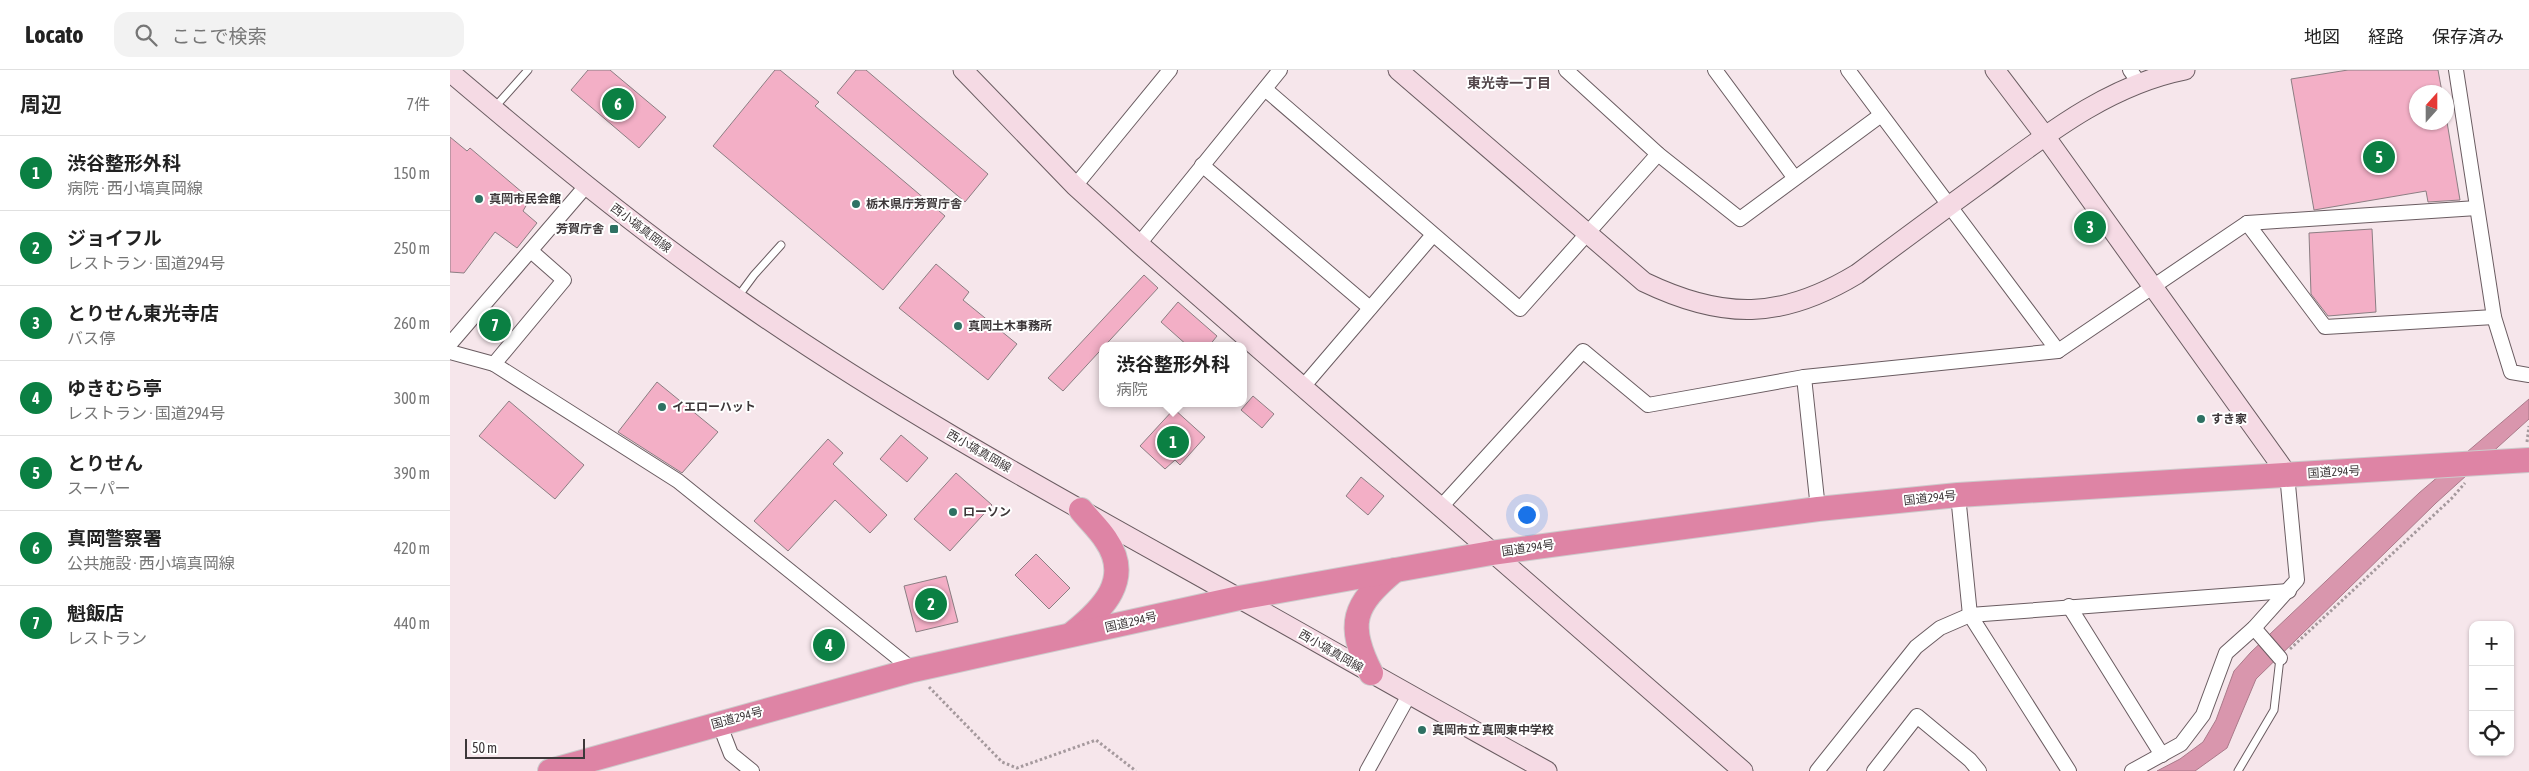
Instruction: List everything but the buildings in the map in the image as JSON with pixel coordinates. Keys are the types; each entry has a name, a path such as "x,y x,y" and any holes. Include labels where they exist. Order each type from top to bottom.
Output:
{"highway":[{"name":"国道294号","path":"550,771 913,670 1239,598 1491,553 1818,509 1958,495 2529,460"},
{"path":"1070,636 1093,617 1107,602 1114,589 1116,572 1114,557 1107,541 1081,510"},
{"path":"1371,674 1361,652 1356,634 1357,622 1364,599 1395,570"}],"street":[{"path":"963,70 1075,186 1139,244 1743,771"},
{"path":"1075,186 1170,70"},
{"path":"1139,244 1280,70"},
{"path":"1398,70 1586,234 1644,282 1671,295 1700,304 1733,310 1765,310 1807,300 1833,288 1857,274 2045,136 2135,77 2185,70"},
{"path":"1566,70 1658,154 1740,219 1794,177 1881,115"},
{"path":"1715,70 1794,177"},
{"path":"1848,70 2058,351"},
{"path":"1996,70 2286,474 2297,580 2254,628 2226,653 2204,715 2181,744 2132,771"},
{"path":"2456,70 2494,317 2511,372 2529,376"},
{"name":"西小塙真岡線","path":"450,72 586,186 736,298 906,408 1081,510 1547,771"},
{"path":"1265,89 1432,236 1520,309 1658,154"},
{"path":"1202,165 1370,308"},
{"path":"450,344 586,186"},
{"path":"1440,508 1583,351 1648,405 1804,377 2058,351 2248,223 2478,208"},
{"path":"2248,223 2325,327 2494,317"},
{"path":"1302,388 1432,236"},
{"path":"494,364 564,280 531,251"},
{"path":"450,352 494,364 678,481 913,670"},
{"path":"1804,377 1818,509"},
{"path":"1958,495 1970,615 2069,771"},
{"path":"1817,771 1916,647 1940,628 1970,615 2069,606 2289,591"},
{"path":"2069,606 2162,755"},
{"path":"2254,628 2280,658"},
{"path":"1367,771 1409,695"},
{"path":"1874,771 1917,716 1970,760 1979,771"},
{"path":"719,723 731,754 752,771"}],"lane":[{"path":"493,109 528,70"},
{"path":"736,298 781,245"},
{"path":"2238,771 2274,710 2280,658"}],"path":[{"path":"2280,658 2451,500 2483,464"},
{"path":"913,670 1002,762 1017,768 1096,740 1136,771"}],"shaded area":[{"path":"2529,399 2529,419 2436,503 2256,679 2227,748 2195,771 2157,771 2180,759 2203,742 2216,720 2234,671 2251,652 2419,493"}],"place":[{"name":"真岡警察署","path":"618,104"},
{"name":"とりせん","path":"2379,157"},
{"name":"真岡市民会館","path":"479,199"},
{"name":"栃木県庁芳賀庁舎","path":"856,204"},
{"name":"とりせん東光寺店","path":"2090,227"},
{"name":"芳賀庁舎","path":"614,229"},
{"name":"魁飯店","path":"495,325"},
{"name":"真岡土木事務所","path":"958,326"},
{"name":"イエローハット","path":"662,407"},
{"name":"すき家","path":"2201,419"},
{"name":"渋谷整形外科","path":"1173,442"},
{"name":"ローソン","path":"953,512"},
{"name":"ジョイフル","path":"931,604"},
{"name":"ゆきむら亭","path":"829,645"},
{"name":"真岡市立 真岡東中学校","path":"1422,730"}],"district":[{"name":"東光寺一丁目","path":"1509,83"}]}
